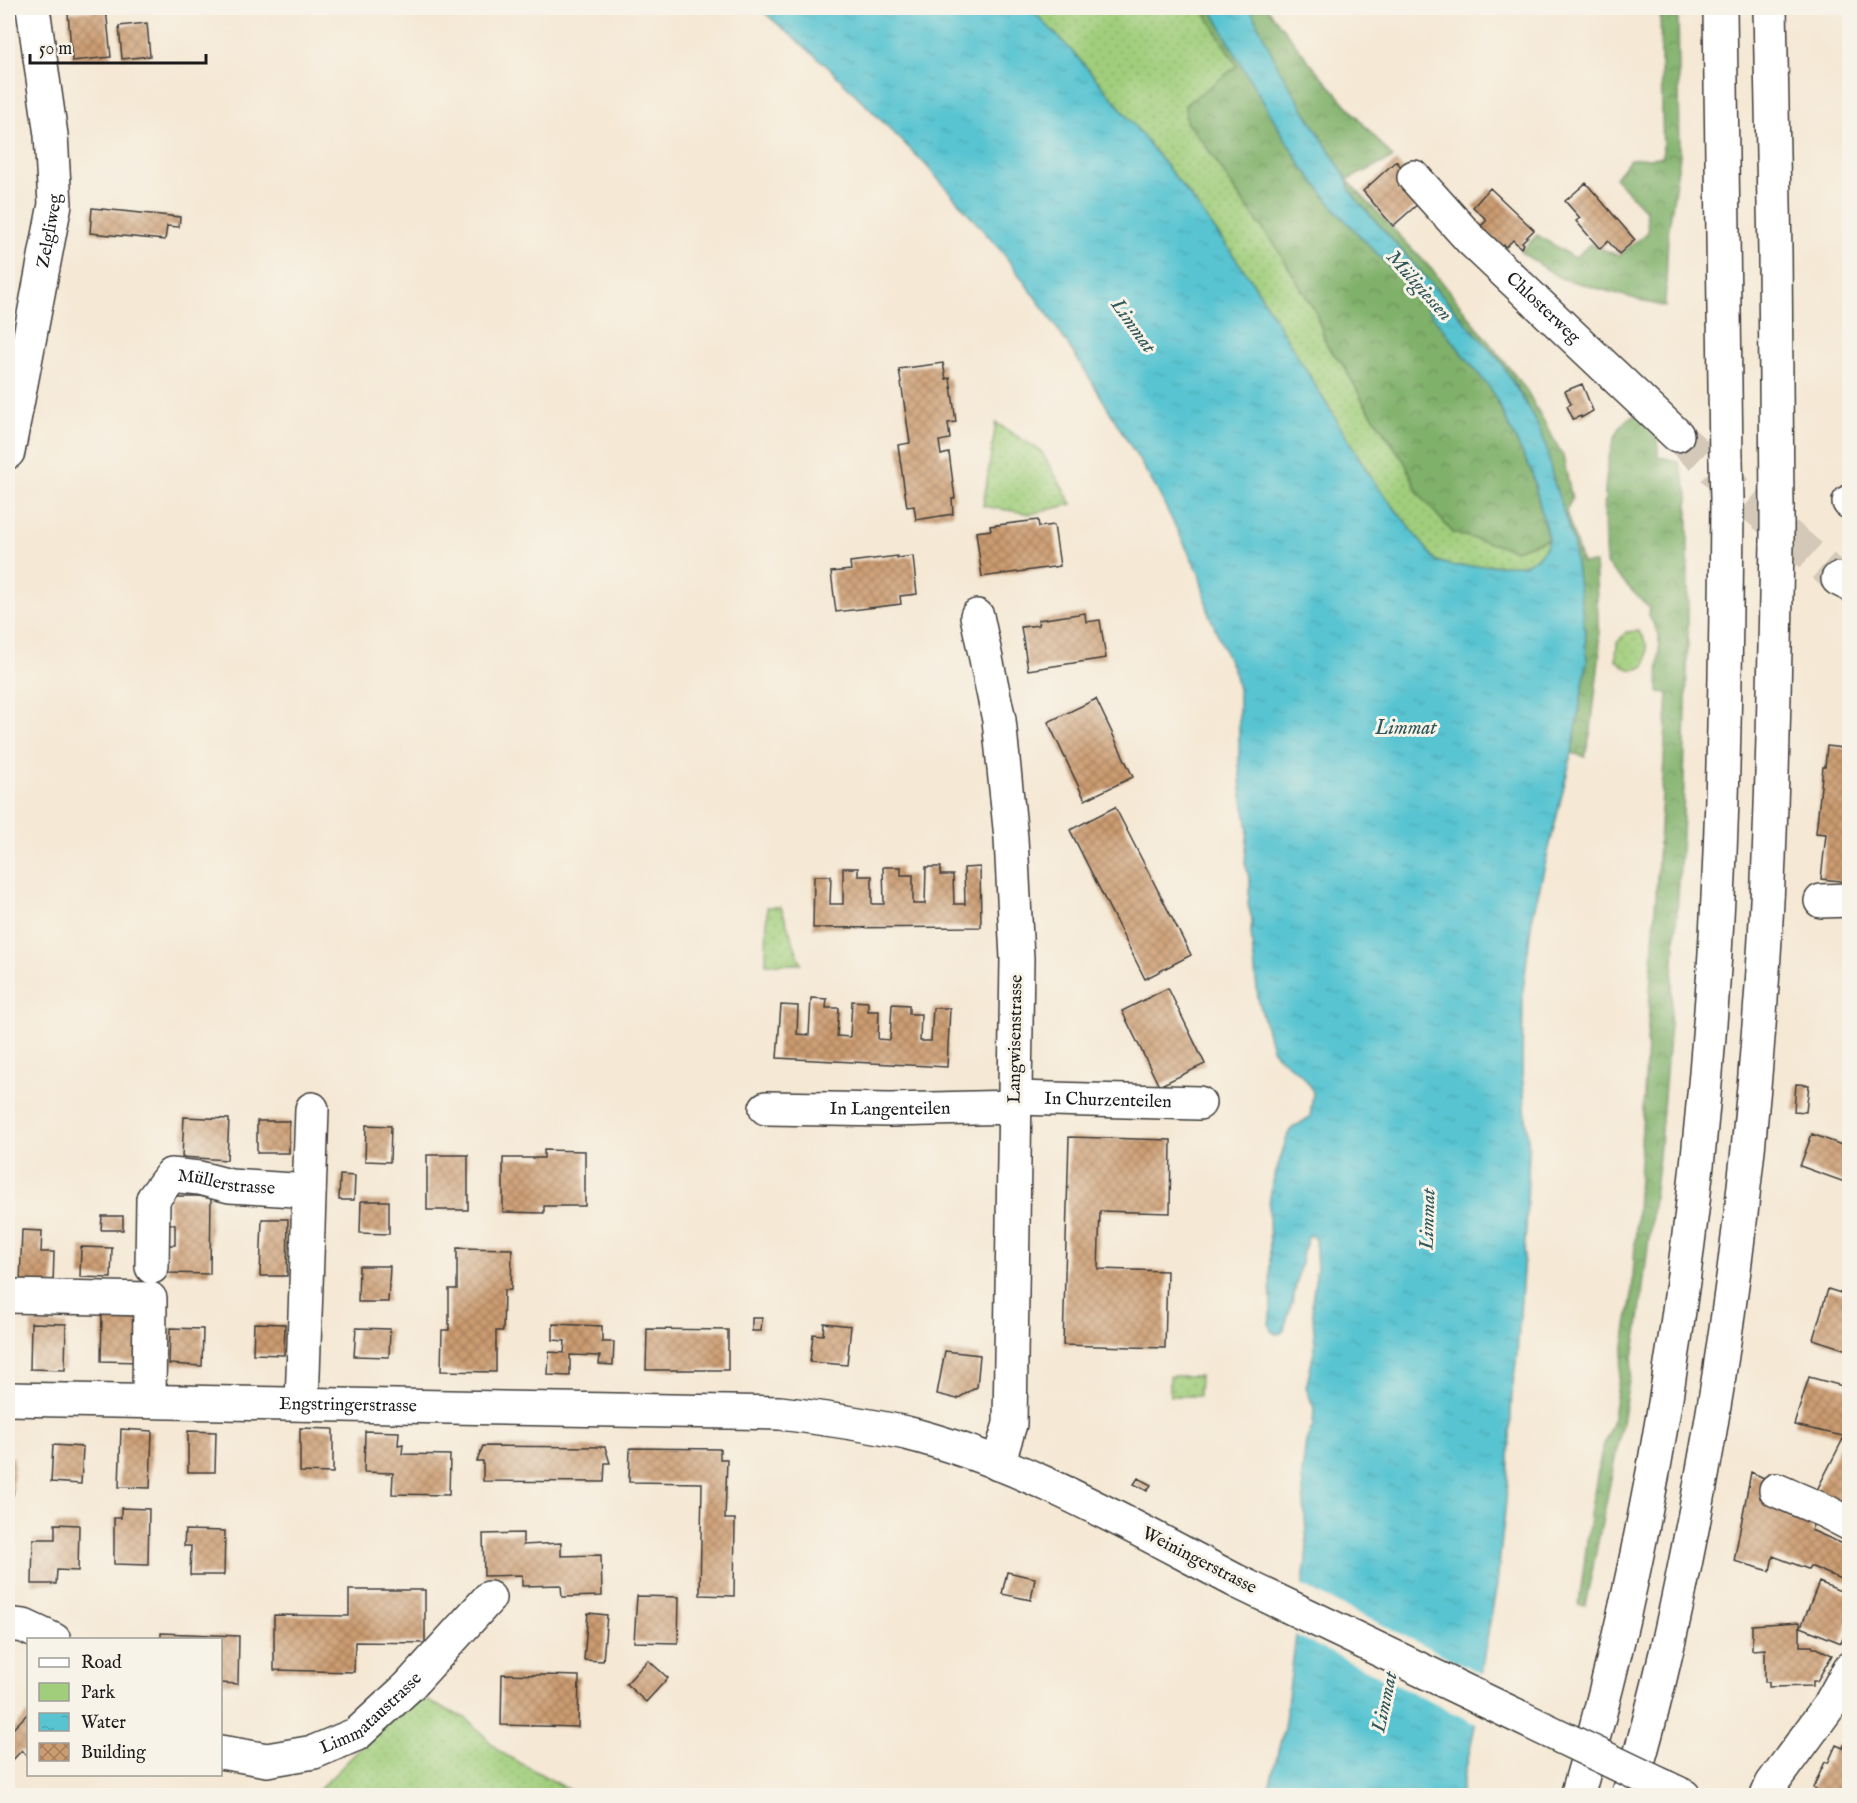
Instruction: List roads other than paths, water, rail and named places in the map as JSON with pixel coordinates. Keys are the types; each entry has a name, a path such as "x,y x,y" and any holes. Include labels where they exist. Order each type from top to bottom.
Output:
{"main road":[{"name":"Zelgliweg","path":"8,452 55,204 51,135 33,8"},
{"path":"1577,1796 1608,1678 1649,1496 1676,1334 1701,1122 1716,943 1726,681 1727,500 1720,8"},
{"path":"1628,1796 1654,1701 1692,1530 1714,1415 1740,1222 1760,1011 1773,759 1777,543 1770,8"},
{"name":"Chlosterweg","path":"1414,177 1470,239 1677,435"},
{"name":"Langwisenstrasse","path":"977,616 999,720 1011,838 1017,959 1010,1424 998,1464"},
{"name":"In Churzenteilen","path":"1016,1102 1199,1103"},
{"name":"In Langenteilen","path":"766,1108 890,1110 1016,1102"},
{"path":"302,1404 312,1109"},
{"name":"Müllerstrasse","path":"152,1267 153,1199 171,1175 199,1178 230,1186 309,1191"},
{"path":"8,1296 150,1299 149,1401"},
{"name":"Engstringerstrasse","path":"8,1399 689,1412"},
{"name":"Weiningerstrasse","path":"689,1412 780,1413 859,1424 908,1434 998,1464 1054,1488 1238,1582 1683,1795"},
{"path":"1776,1490 1850,1524"},
{"name":"Limmataustrasse","path":"222,1752 267,1760 314,1752 357,1734 409,1686 489,1598"},
{"path":"8,1624 24,1626 50,1638"},
{"path":"1767,1796 1772,1784 1829,1706 1850,1668"}],"water":[{"name":"Limmat","path":"759,8 1030,8 1074,53 1115,101 1190,196 1250,278 1374,482 1436,561 1453,566 1524,565 1538,557 1546,547 1548,538 1532,473 1492,391 1415,293 1339,214 1301,165 1243,68 1211,8 1250,8 1280,71 1347,179 1349,188 1356,199 1500,361 1534,418 1545,442 1553,479 1573,542 1587,661 1572,753 1532,919 1523,990 1522,1073 1529,1150 1526,1227 1517,1356 1512,1391 1508,1482 1497,1584 1483,1660 1475,1726 1460,1795 1267,1795 1284,1728 1306,1560 1302,1476 1306,1441 1313,1426 1314,1408 1306,1388 1315,1347 1312,1302 1317,1267 1315,1238 1309,1235 1284,1329 1281,1333 1276,1334 1271,1331 1269,1323 1271,1314 1269,1206 1271,1188 1288,1134 1291,1129 1310,1117 1313,1093 1302,1075 1272,1049 1258,998 1251,933 1252,919 1248,905 1250,882 1245,862 1248,828 1239,764 1239,694 1235,675 1209,614 1199,573 1156,488 1086,372 1003,253 925,164 826,65"}],"tunnel":[{"path":"1677,435 1741,495 1838,579"}],"water label":[{"name":"Müligiessen","path":"1419,286"}]}
